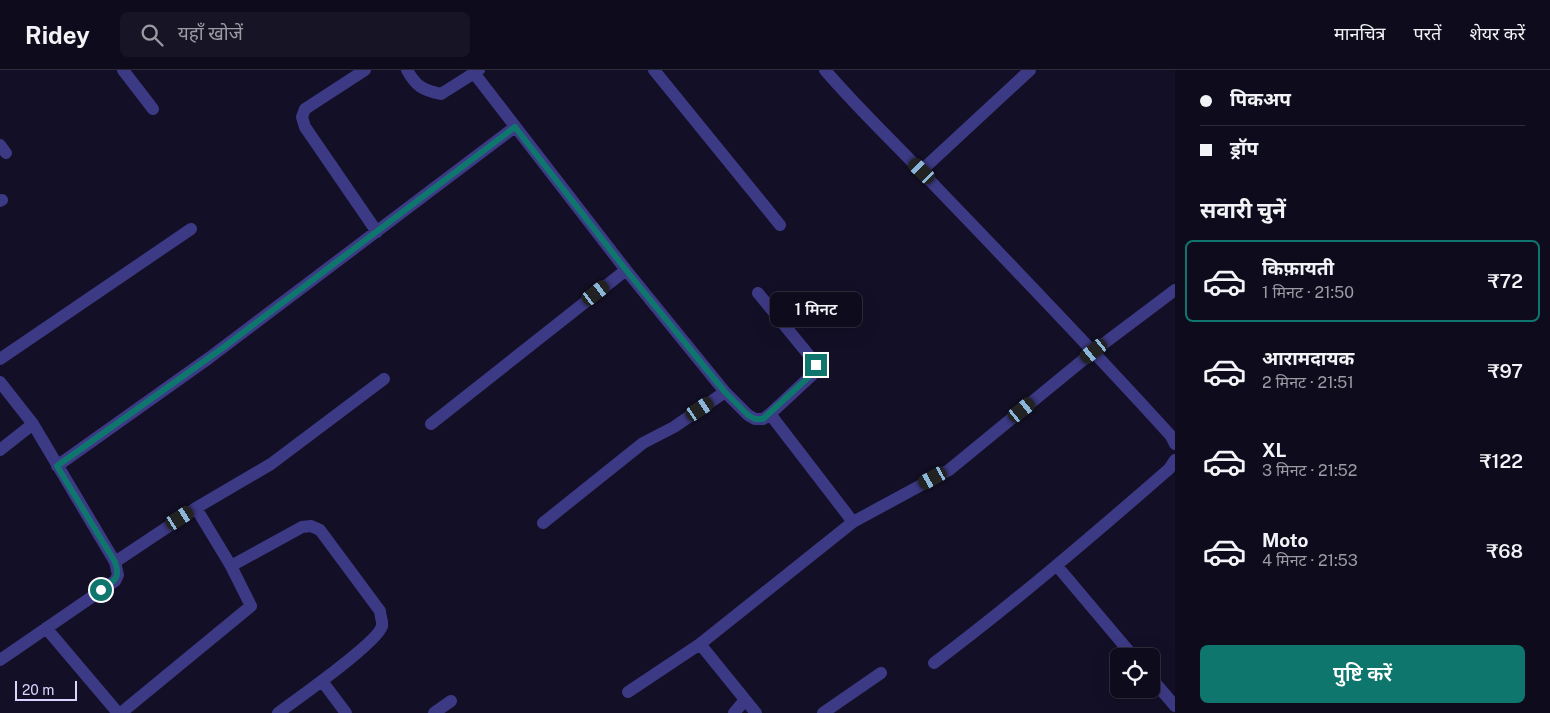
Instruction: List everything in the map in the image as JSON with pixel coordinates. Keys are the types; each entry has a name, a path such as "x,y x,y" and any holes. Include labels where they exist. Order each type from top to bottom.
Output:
{"street":[{"path":"123,70 153,109"},
{"path":"365,70 305,109 302,117 305,127 377,232"},
{"path":"407,70 414,83 428,91 441,94 476,71 515,127 626,270 725,392 748,415 755,419 763,419 816,370 816,365 758,294"},
{"path":"654,70 780,224"},
{"path":"824,70 1094,351 1171,436 1175,444"},
{"path":"922,171 1030,70"},
{"path":"57,466 209,358 515,127"},
{"path":"1,356 191,229"},
{"path":"431,424 626,270"},
{"path":"628,692 700,644 853,522 949,470 1094,351 1175,290"},
{"path":"115,562 196,508 271,464 384,379"},
{"path":"0,382 33,424 115,562 118,575 115,580 0,660"},
{"path":"543,523 643,444 725,392"},
{"path":"770,414 853,522"},
{"path":"0,450 33,424"},
{"path":"934,663 986,625 1057,566 1169,469 1175,460"},
{"path":"46,628 119,713 250,606 231,566 196,508"},
{"path":"231,566 302,527 311,526 320,530 380,611 382,625 376,636 278,713"},
{"path":"1057,566 1126,648"},
{"path":"700,644 756,713"},
{"path":"824,713 882,673"},
{"path":"322,680 346,713"},
{"path":"1160,688 1175,706"},
{"path":"734,713 745,700"},
{"path":"434,713 450,701"}],"route":[{"path":"101,590 115,580 118,575 115,562 57,466 224,347 515,127 626,270 725,392 748,415 755,419 763,419 770,414 816,370 816,365"}]}
